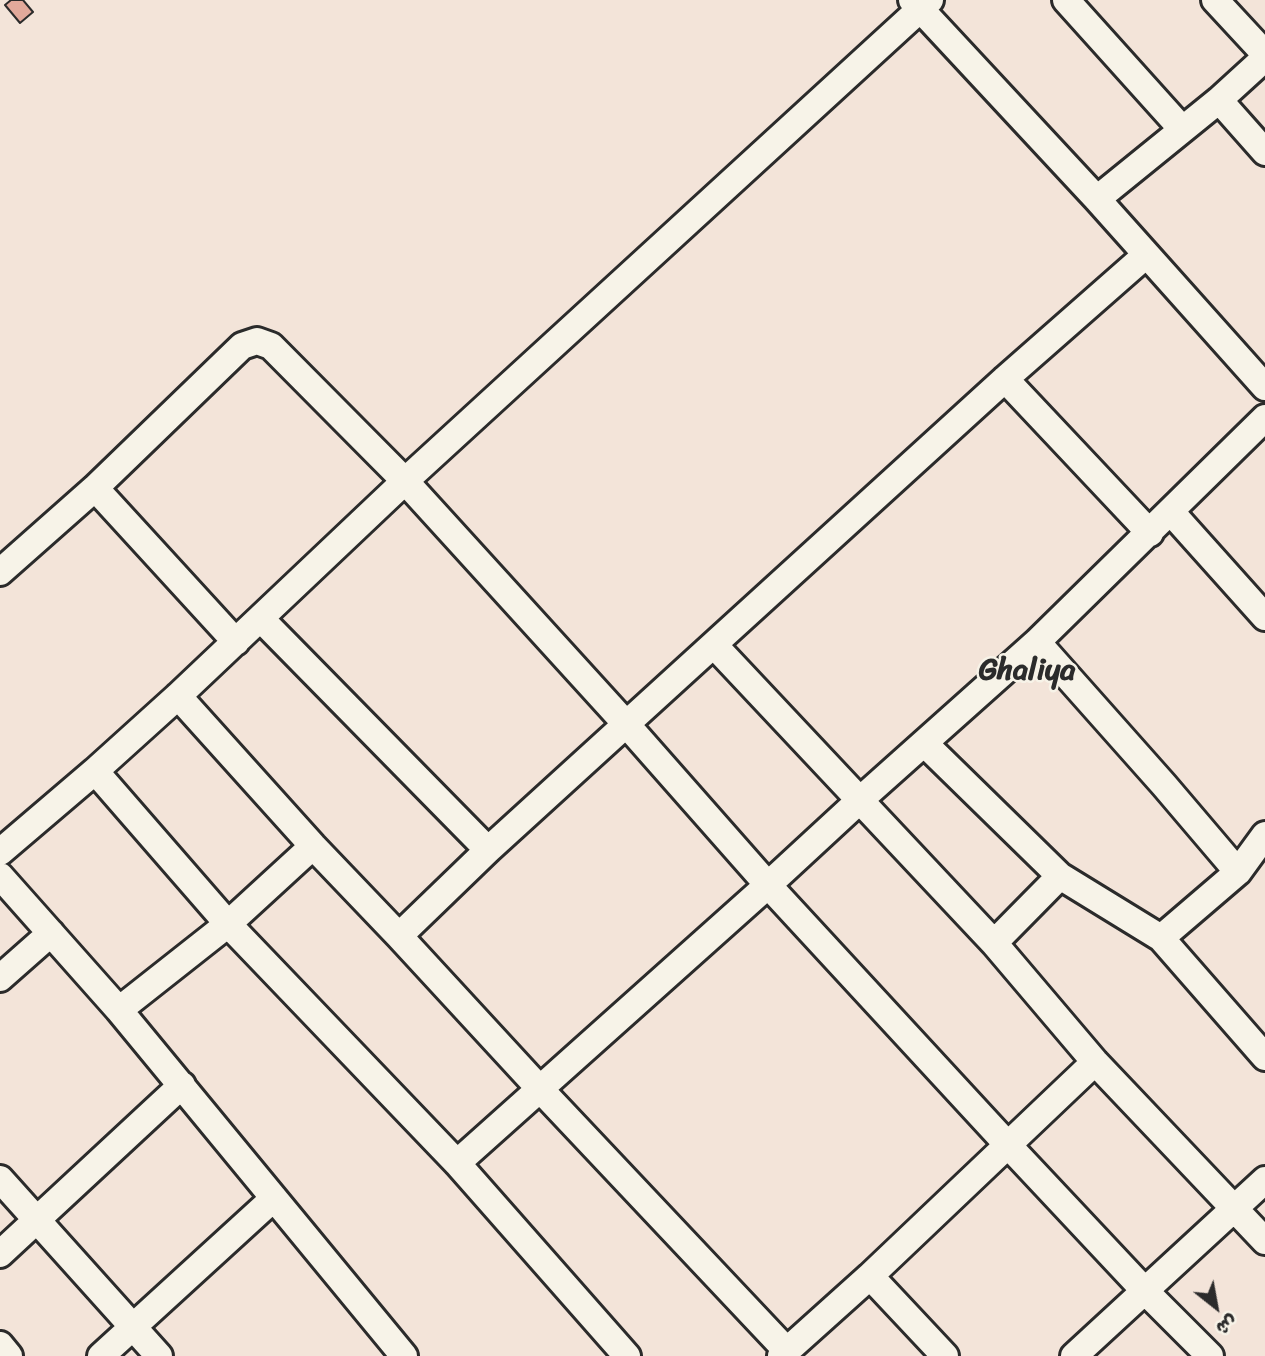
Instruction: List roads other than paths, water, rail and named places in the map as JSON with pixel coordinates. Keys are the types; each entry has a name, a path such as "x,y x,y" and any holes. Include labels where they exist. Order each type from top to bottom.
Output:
{"street":[{"path":"1066,0 1182,129"},
{"path":"1097,199 1219,100 1265,56 1215,0"},
{"path":"0,852 178,696 405,481 921,3 1265,387"},
{"path":"1219,100 1265,152"},
{"path":"399,936 488,850 1005,379 1146,256"},
{"path":"0,572 95,488 242,346 257,341 271,346 405,481 768,885 1144,1290 1210,1356"},
{"path":"1005,379 1150,533"},
{"path":"457,1163 1037,642 1265,418"},
{"path":"95,488 236,642"},
{"path":"1171,512 1265,617"},
{"path":"261,619 488,850"},
{"path":"1037,642 1238,872"},
{"path":"714,645 994,943 1095,1062 1265,1241"},
{"path":"178,696 313,846 784,1353 870,1276 1095,1062"},
{"path":"924,743 1060,876 1161,938 1265,1057"},
{"path":"95,771 228,924 457,1163 626,1356"},
{"path":"1161,938 1238,872 1265,835"},
{"path":"119,1010 228,924 313,846"},
{"path":"0,876 119,1010 404,1356"},
{"path":"994,943 1060,876"},
{"path":"0,978 51,933"},
{"path":"0,1254 182,1085"},
{"path":"0,1179 159,1356"},
{"path":"1074,1356 1265,1180"},
{"path":"101,1356 274,1198"},
{"path":"870,1276 945,1356"},
{"path":"0,1345 9,1356"}],"district":[{"name":"Ghaliya","path":"1027,671"}]}
